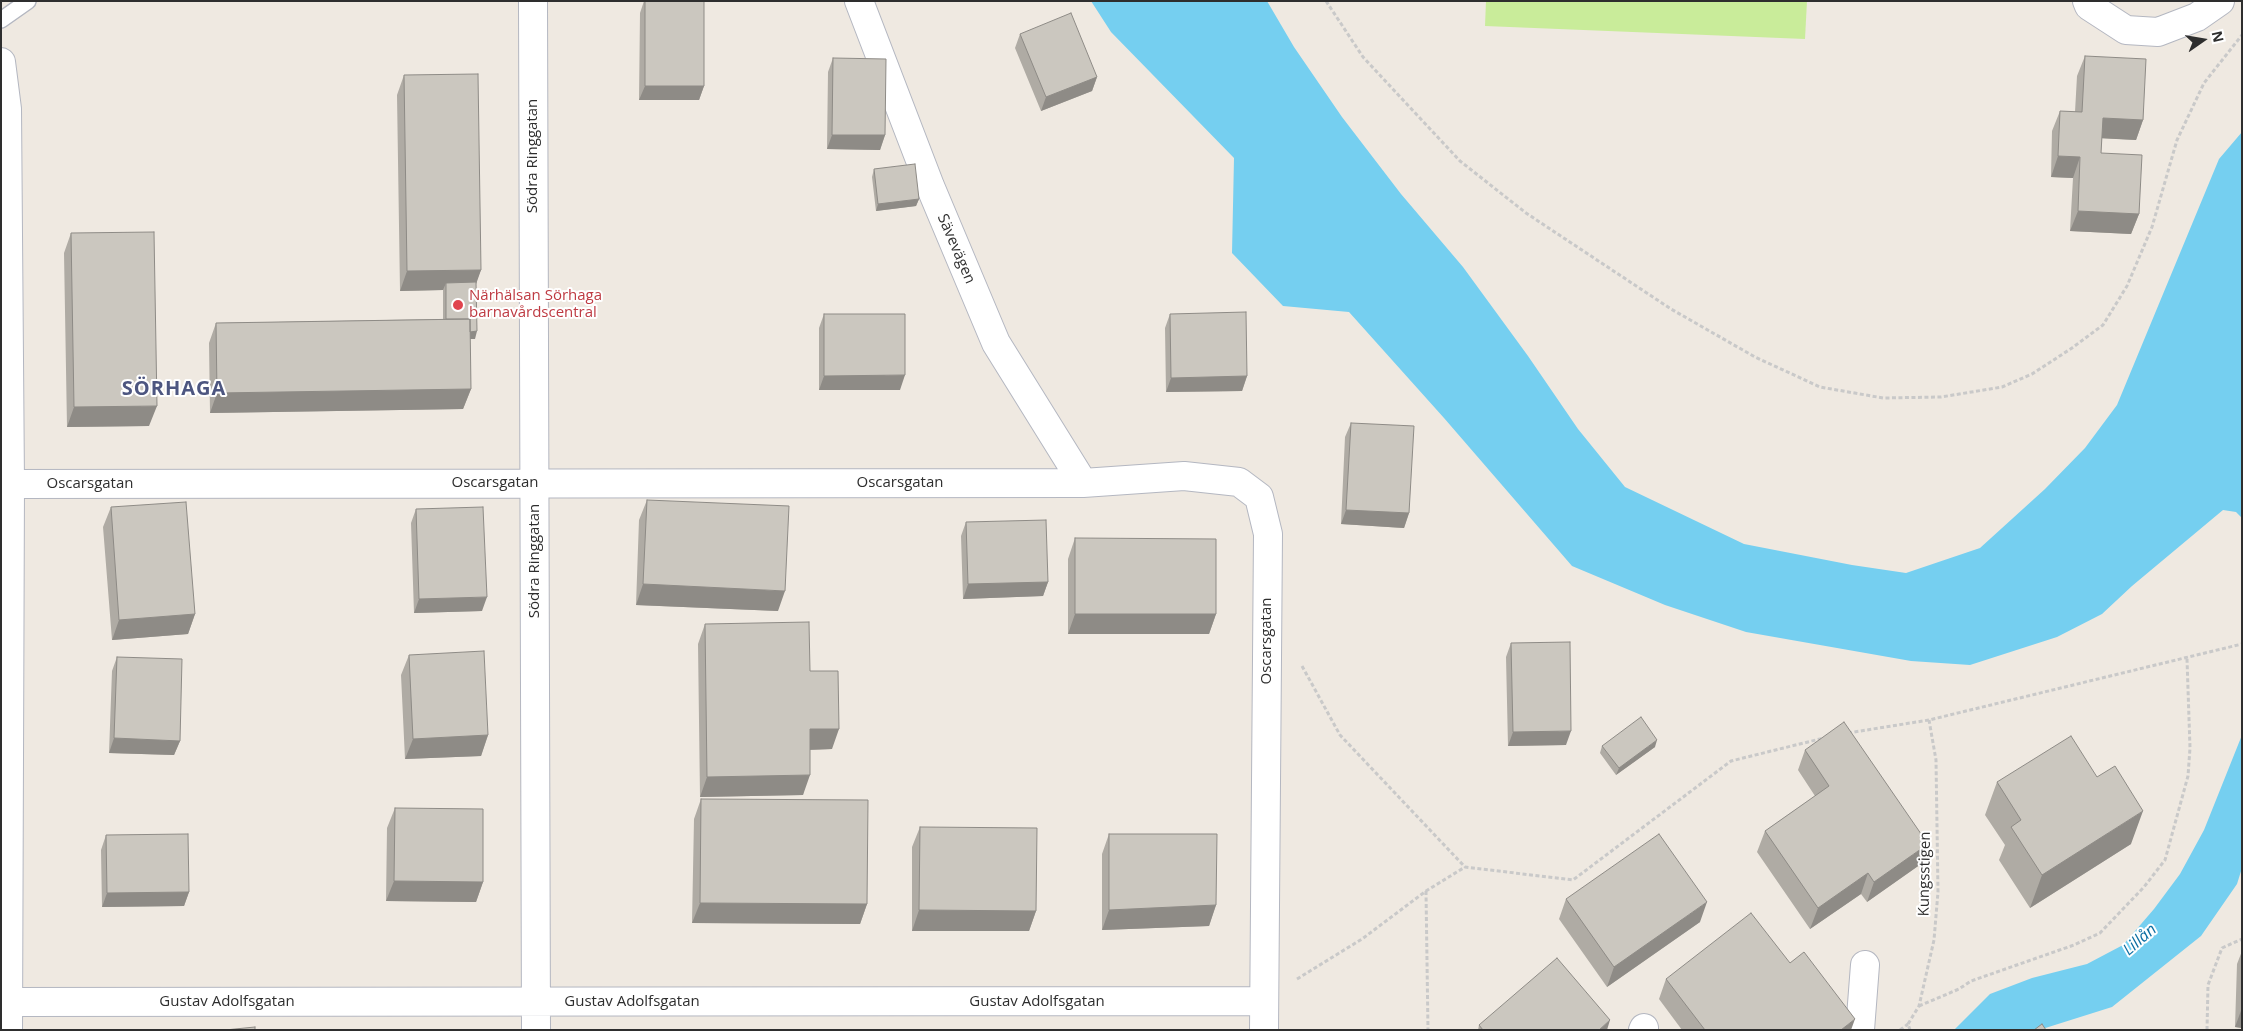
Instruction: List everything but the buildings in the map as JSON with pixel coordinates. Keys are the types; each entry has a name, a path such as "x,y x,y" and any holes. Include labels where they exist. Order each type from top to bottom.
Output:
{"street":[{"name":"Södra Ringgatan","path":"533,1 536,1030"},
{"name":"Sävevägen","path":"859,1 930,186 996,343 1083,483"},
{"path":"2087,1 2090,6 2126,30 2158,32 2198,17 2220,1"},
{"path":"1,62 7,109 5,1002 8,1030"},
{"name":"Oscarsgatan","path":"6,484 1083,483 1184,476 1239,482 1258,497 1268,534 1264,1030"},
{"path":"1860,1030 1865,965"},
{"name":"Gustav Adolfsgatan","path":"5,1002 536,1002 1264,996"}],"lane":[{"path":"1,20 28,1"}],"path":[{"path":"1326,1 1363,57 1460,161 1526,213 1671,309 1755,357 1820,387 1883,398 1942,397 2002,387 2032,374 2103,325 2127,286 2152,227 2177,140 2204,83 2242,35"},
{"path":"1840,734 1929,720 2187,659 2242,644"},
{"path":"1297,657 1340,735 1465,867"},
{"path":"1919,1006 1959,989 1971,981 2074,945 2100,933 2150,880 2165,860 2188,776 2190,748 2187,659"},
{"name":"Kungsstigen","path":"1900,1030 1908,1024 1919,1006 1934,940 1938,892 1936,760 1929,720"},
{"path":"1264,996 1300,978 1362,940 1426,891 1465,867 1573,880 1731,760 1830,737"},
{"path":"1426,891 1428,1030"},
{"path":"2207,1030 2208,985 2222,948 2242,939"},
{"path":"1908,1024 1910,1030"}],"green space":[{"path":"1486,1 1807,1 1805,39 1485,26"}],"water":[{"path":"1091,1 1267,1 1294,47 1342,117 1401,194 1463,267 1578,429 1625,487 1744,544 1852,565 1906,573 1980,548 2045,489 2085,448 2117,405 2219,159 2242,132 2242,518 2236,512 2223,510 2132,586 2102,614 2057,637 1970,665 1911,661 1746,632 1665,605 1572,566 1349,312 1283,306 1232,253 1234,158 1111,32"},
{"name":"Lillån","path":"2242,735 2242,868 2237,884 2201,936 2112,1007 2039,1030 1954,1030 1990,994 2032,978 2087,964 2123,945 2154,909 2180,874 2204,830"}],"place":[{"name":"Närhälsan Sörhaga barnavårdscentral","path":"458,305"}],"district":[{"name":"SÖRHAGA","path":"174,389"}]}
